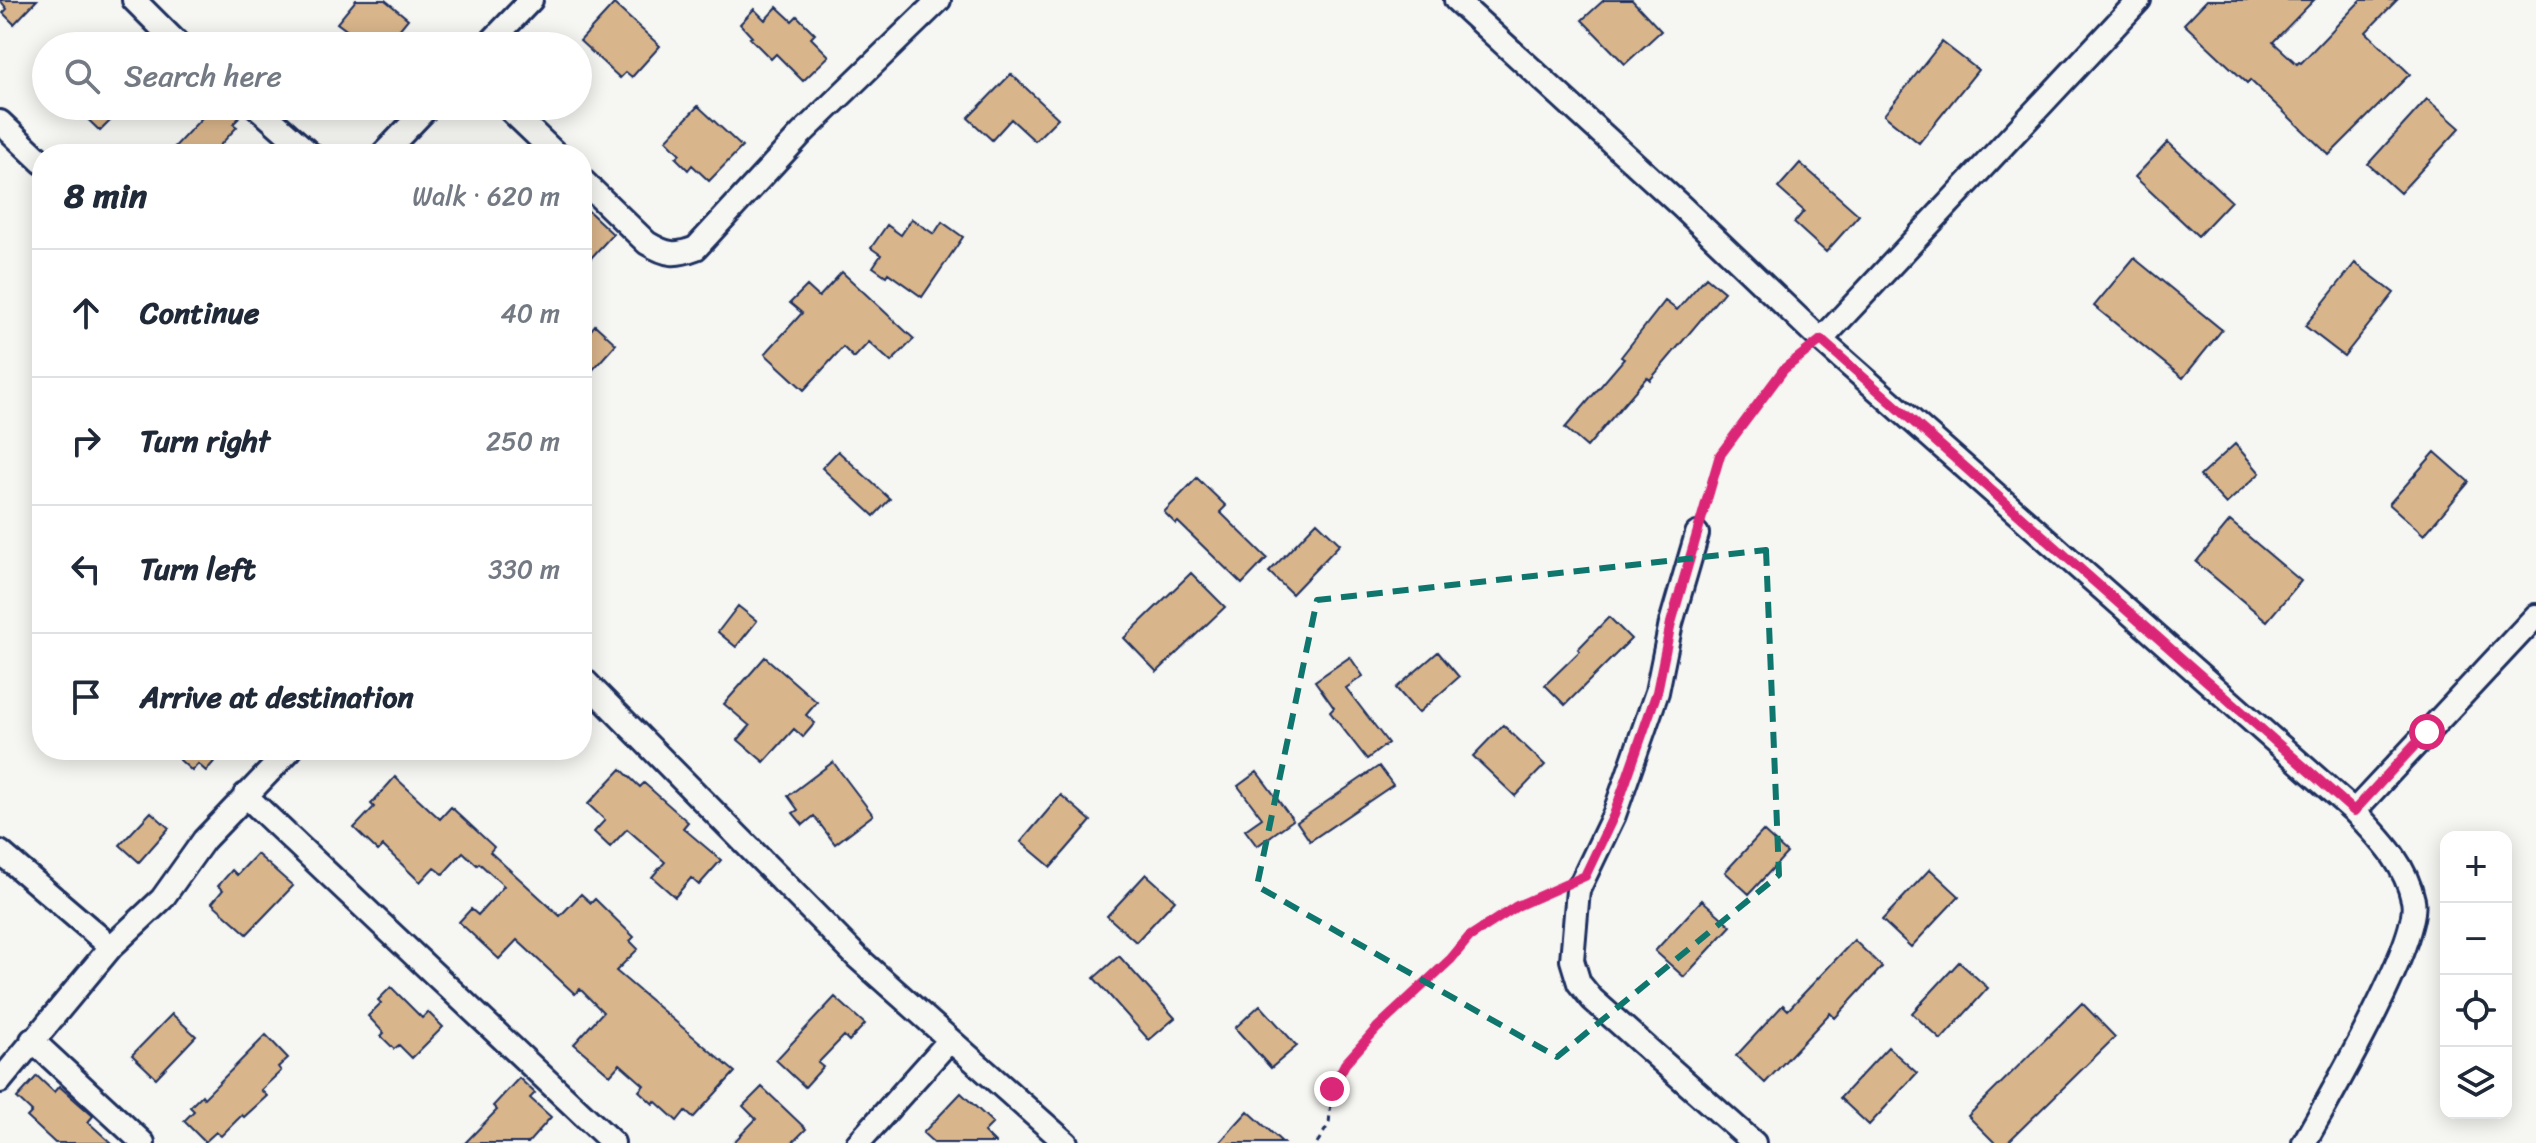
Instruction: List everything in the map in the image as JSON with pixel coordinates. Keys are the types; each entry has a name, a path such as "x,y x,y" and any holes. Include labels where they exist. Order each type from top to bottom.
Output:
{"street":[{"path":"134,0 166,32"},
{"path":"500,32 531,0"},
{"path":"592,190 657,249 673,255 696,248 801,134 939,0"},
{"path":"1456,0 1682,207 1821,340 2354,811 2397,858 2415,904 2409,931 2398,962 2344,1072 2304,1143"},
{"path":"1821,340 2139,0"},
{"path":"272,120 299,144"},
{"path":"393,144 416,120"},
{"path":"521,120 546,144"},
{"path":"0,122 32,152"},
{"path":"1697,534 1671,623 1657,692 1614,815 1578,890 1572,960 1579,983 1592,999 1754,1143"},
{"path":"2354,811 2536,616"},
{"path":"592,688 857,957 1066,1143"},
{"path":"0,1081 111,947 162,899 204,840 280,760"},
{"path":"245,795 613,1143"},
{"path":"0,852 111,947"},
{"path":"32,1040 143,1143"},
{"path":"858,1143 950,1040"}],"path":[{"path":"1697,534 1720,455 1784,369 1821,340"},
{"path":"1317,1143 1329,1124 1332,1089 1345,1064 1377,1028 1451,959 1469,937 1517,906 1585,876"}],"highlighted area":[{"path":"1766,550 1779,875 1557,1057 1257,886 1317,600"}],"building":[{"path":"0,0 37,0 14,24 3,13 7,9"},
{"path":"356,0 385,0 408,19 397,32 349,32 337,23"},
{"path":"1604,0 1632,0 1661,31 1625,64 1582,20"},
{"path":"2207,0 2314,0 2273,42 2297,64 2361,0 2397,0 2366,32 2410,74 2329,155 2250,80 2247,83 2184,24"},
{"path":"614,4 660,46 632,77 626,72 620,78 592,52 592,32 588,32"},
{"path":"777,7 792,21 797,16 815,34 811,38 829,56 803,81 776,54 771,59 740,24 754,9 765,20"},
{"path":"1942,42 1978,70 1919,143 1884,115"},
{"path":"1011,74 1058,118 1035,141 1011,119 992,140 968,118"},
{"path":"2427,99 2460,128 2400,193 2368,164"},
{"path":"698,106 742,147 709,181 692,165 688,170 676,158 680,154 666,140"},
{"path":"89,120 111,120 100,131"},
{"path":"200,120 237,120 233,124 237,127 221,144 177,144"},
{"path":"2168,142 2231,201 2198,236 2135,177"},
{"path":"1800,163 1859,215 1826,252 1794,223 1804,211 1778,188"},
{"path":"592,214 613,234 592,257"},
{"path":"912,219 934,234 942,222 963,237 922,297 888,273 886,276 873,267 881,255 871,248 887,225 901,235"},
{"path":"2134,258 2222,330 2183,378 2094,306"},
{"path":"2355,263 2394,293 2344,356 2305,326"},
{"path":"842,272 914,339 891,362 869,342 854,358 843,347 804,390 765,354 802,313 790,303 807,286 819,297"},
{"path":"1706,277 1724,292 1650,380 1647,377 1587,447 1565,428 1624,359 1621,357 1665,301 1677,310"},
{"path":"595,325 616,344 592,371 592,329"},
{"path":"2235,444 2260,473 2226,504 2200,476"},
{"path":"838,451 890,499 874,516 822,468"},
{"path":"2435,452 2469,482 2424,535 2389,504"},
{"path":"1197,478 1226,506 1220,512 1267,558 1242,584 1164,512"},
{"path":"2230,521 2301,581 2267,621 2196,562"},
{"path":"1317,522 1340,544 1292,594 1269,572"},
{"path":"1191,573 1225,607 1157,672 1124,638"},
{"path":"738,606 757,621 736,647 718,632"},
{"path":"1609,617 1631,639 1565,705 1545,685"},
{"path":"1438,652 1459,677 1418,713 1396,688"},
{"path":"765,657 817,702 806,715 815,723 803,737 794,729 764,762 738,740 750,726 724,704"},
{"path":"1350,657 1363,676 1346,688 1388,743 1367,759 1330,712 1334,708 1315,681"},
{"path":"1503,725 1545,765 1515,796 1473,756"},
{"path":"180,760 215,760 206,771 198,764 192,771"},
{"path":"833,762 873,815 835,844 814,816 803,825 793,813 798,810 788,796"},
{"path":"1379,766 1393,785 1310,841 1297,822"},
{"path":"621,769 640,787 644,783 688,822 683,828 721,860 699,885 691,878 675,897 652,877 665,862 627,829 610,847 594,832 605,820 588,804"},
{"path":"1257,772 1293,820 1257,846 1245,830 1262,818 1238,786"},
{"path":"395,777 440,819 451,807 494,847 490,852 560,916 581,894 591,903 595,899 634,937 630,941 638,949 616,971 735,1072 693,1118 685,1111 677,1121 639,1091 644,1085 620,1064 610,1075 574,1044 603,1012 580,989 575,994 517,940 499,959 459,922 471,909 478,915 504,886 479,863 477,865 463,852 443,874 434,867 420,882 383,846 378,851 354,828 374,807 371,804"},
{"path":"1061,795 1091,821 1051,867 1021,842"},
{"path":"151,812 169,828 139,862 120,845"},
{"path":"1763,831 1787,853 1749,894 1725,872"},
{"path":"257,854 293,886 247,934 212,903 223,890 218,886 232,870 237,875"},
{"path":"1930,869 1959,896 1911,947 1882,920"},
{"path":"1146,874 1175,900 1136,942 1107,916"},
{"path":"1702,900 1731,926 1684,977 1655,951"},
{"path":"1854,940 1882,967 1835,1018 1830,1013 1765,1083 1736,1056 1783,1005 1788,1010"},
{"path":"1119,956 1175,1018 1149,1040 1094,978"},
{"path":"1959,962 1988,988 1941,1040 1912,1013"},
{"path":"391,987 422,1018 428,1012 443,1027 412,1058 399,1045 394,1049 368,1016"},
{"path":"835,997 865,1024 849,1041 844,1036 818,1063 823,1067 805,1087 776,1060"},
{"path":"2082,1003 2115,1037 2007,1143 1995,1143 1968,1116"},
{"path":"1260,1005 1297,1046 1271,1068 1235,1028"},
{"path":"172,1014 196,1036 156,1078 132,1055"},
{"path":"266,1035 288,1058 278,1067 281,1071 261,1090 267,1096 221,1136 216,1132 205,1142 184,1121 194,1111 190,1107 202,1095 204,1098"},
{"path":"1888,1047 1917,1073 1869,1125 1840,1098"},
{"path":"37,1076 54,1092 59,1086 93,1116 88,1122 111,1143 55,1143 27,1117 32,1112 17,1098"},
{"path":"519,1078 535,1093 530,1098 551,1117 528,1143 465,1143 497,1110 493,1106"},
{"path":"762,1087 806,1129 792,1143 733,1143 756,1119 743,1106"},
{"path":"961,1093 993,1123 984,1132 995,1143 934,1143 923,1133"},
{"path":"1248,1111 1283,1143 1219,1143"}],"route":[{"path":"1332,1089 1345,1064 1377,1028 1451,959 1469,937 1517,906 1585,876 1614,815 1657,692 1671,623 1720,455 1784,369 1821,340 2354,811 2427,732"}]}
